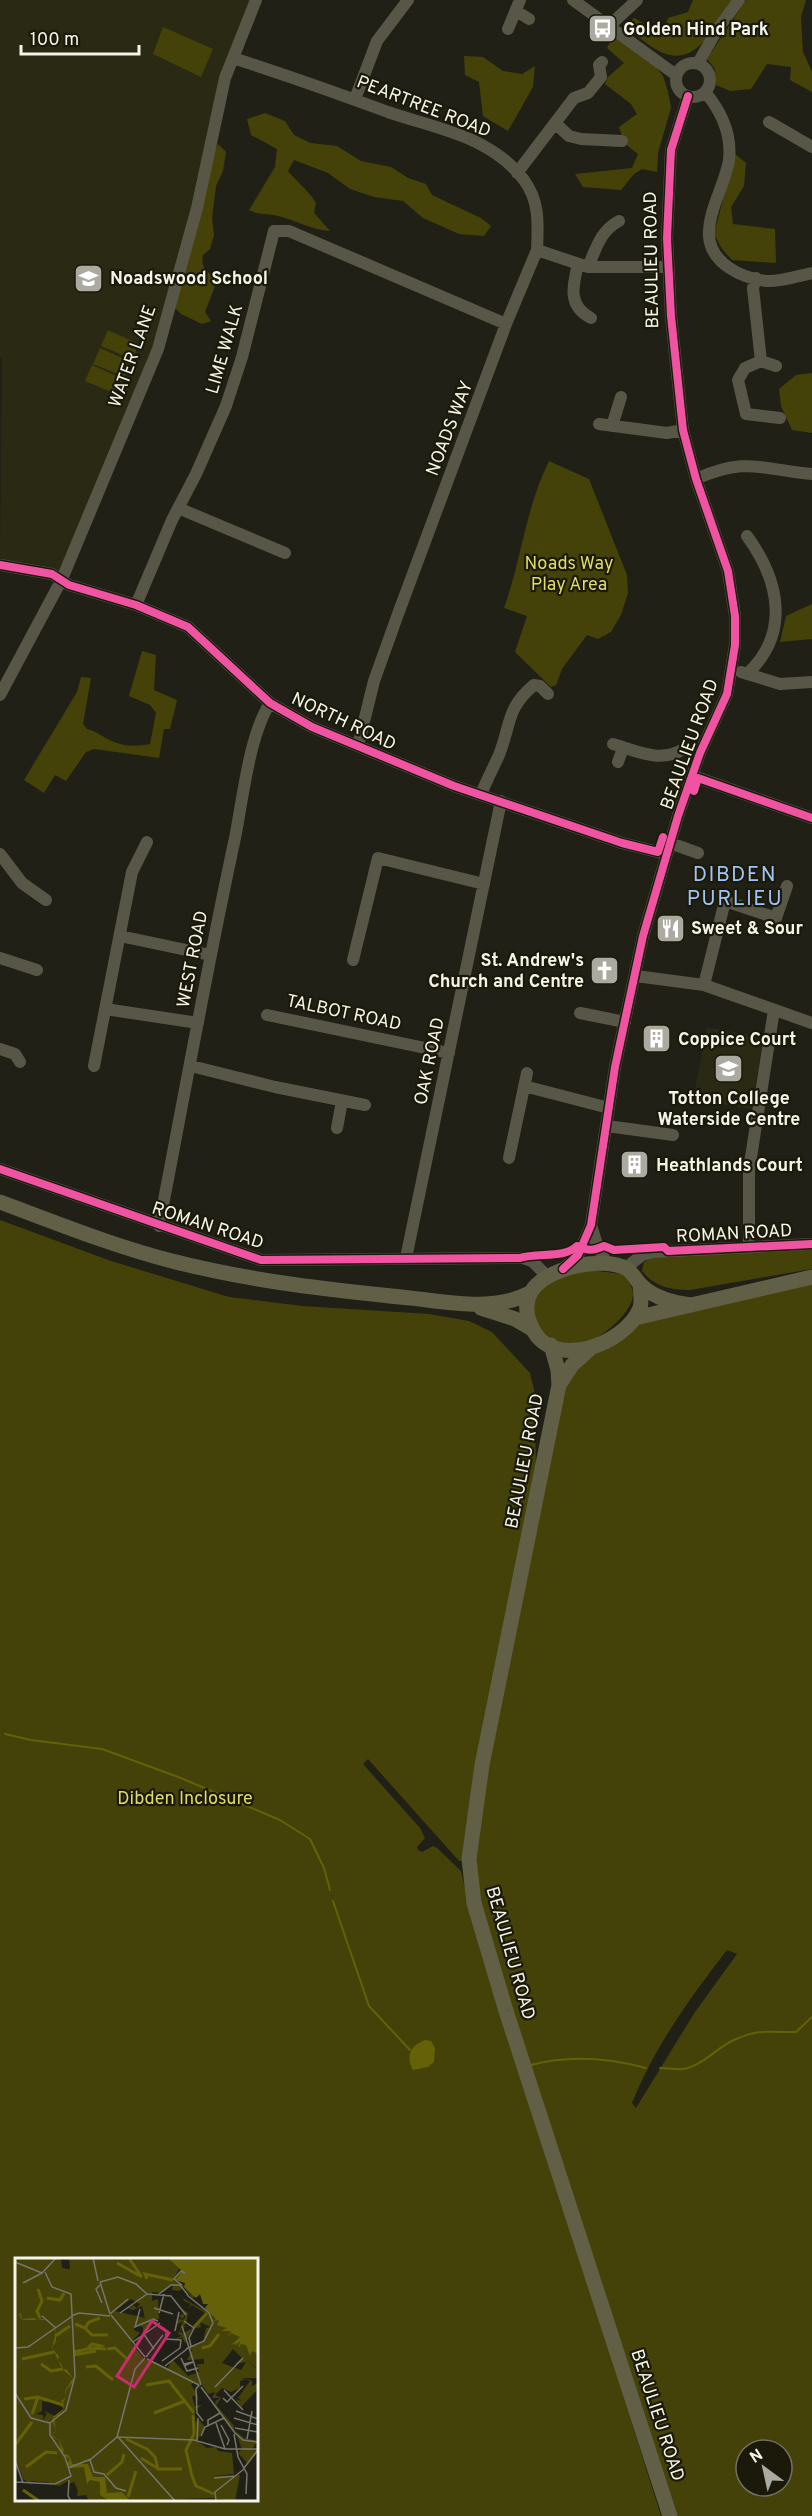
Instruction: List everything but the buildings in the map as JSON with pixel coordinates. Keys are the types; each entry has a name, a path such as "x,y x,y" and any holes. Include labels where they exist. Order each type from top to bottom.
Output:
{"main road":[{"path":"0,1202 118,1245 171,1261 245,1278 362,1293 502,1304 516,1301 530,1293 548,1277 563,1269 606,1263 626,1268 640,1286 662,1299 692,1305"},
{"path":"467,1303 515,1319 532,1329 551,1346 569,1352 590,1349 615,1335 635,1318 812,1277"},
{"path":"635,1318 642,1298 640,1286"},
{"path":"530,1293 527,1310 532,1329"},
{"name":"BEAULIEU ROAD","path":"551,1346 558,1370 559,1385 482,1764 469,1859 470,1876 477,1915 506,2011 670,2516"},
{"name":"BEAULIEU ROAD","path":"559,1385 573,1365 590,1349"}],"street":[{"name":"WATER LANE","path":"0,695 62,579 158,349 197,208 225,78 256,0"},
{"path":"355,99 377,41 408,0"},
{"path":"573,0 676,75"},
{"path":"609,26 637,0"},
{"path":"698,63 717,30 740,0"},
{"path":"508,29 518,5 529,19"},
{"name":"PEARTREE ROAD","path":"233,58 472,139 500,156 529,188 539,223 537,250"},
{"path":"517,173 574,98 588,93 601,77 599,65 602,62"},
{"path":"687,63 698,63 706,68 710,78 709,88 697,96 688,96 676,86 676,75 687,63"},
{"path":"705,92 717,107 725,125 729,143 729,160 714,210 710,236 711,244 721,262 740,273 767,281 812,273"},
{"name":"BEAULIEU ROAD","path":"563,1269 578,1255 591,1225 609,1108 644,936 668,849 700,753 727,694 731,670 735,616 728,571 696,479 683,430 667,267 671,150 688,96"},
{"path":"769,122 812,147"},
{"path":"555,123 569,136 581,139 622,141"},
{"path":"591,318 582,314 572,292 583,266 600,238 611,225 619,221"},
{"name":"LIME WALK","path":"136,605 178,508 218,426 233,386 274,231 281,229 289,231 506,324"},
{"path":"537,250 583,266 667,267"},
{"name":"NOADS WAY","path":"358,746 374,681 506,324 537,250"},
{"path":"756,278 753,288 761,361"},
{"path":"776,366 761,361 745,368 739,377 744,410 747,415 780,418"},
{"path":"612,426 621,397"},
{"path":"598,424 667,433 683,430"},
{"path":"696,479 729,466 753,465 812,474"},
{"path":"178,508 285,554"},
{"name":"BEAULIEU ROAD","path":"747,536 772,579 775,617 768,651 747,674"},
{"name":"NORTH ROAD","path":"0,565 52,574 69,585 136,605 188,627 270,703 312,727 454,786 622,843 698,853"},
{"path":"731,670 780,684 812,682"},
{"path":"481,794 500,753 507,722 520,698 534,685 540,686 548,694"},
{"name":"WEST ROAD","path":"159,1226 191,1066 210,955 250,762 265,711 270,703"},
{"path":"618,762 618,746 657,757 674,755 684,749 700,753"},
{"path":"693,776 812,818"},
{"name":"OAK ROAD","path":"406,1258 501,801"},
{"path":"94,1066 132,872 147,842"},
{"path":"0,854 22,883 46,900"},
{"path":"352,960 378,858 484,884"},
{"path":"704,985 725,901 776,918 787,886"},
{"path":"120,936 210,955"},
{"path":"0,958 37,970"},
{"path":"636,976 704,985 812,1023"},
{"path":"105,1009 198,1023"},
{"path":"749,1247 749,1170 774,1010"},
{"path":"580,1013 625,1022"},
{"name":"TALBOT ROAD","path":"267,1015 449,1053"},
{"path":"0,1049 15,1054 20,1062"},
{"path":"191,1066 365,1105"},
{"path":"509,1158 527,1073"},
{"path":"524,1086 609,1108"},
{"path":"337,1128 342,1101"},
{"path":"607,1126 674,1135"},
{"name":"ROMAN ROAD","path":"0,1169 261,1260 523,1258 532,1261 548,1277"},
{"name":"BEAULIEU ROAD","path":"591,1225 598,1248 606,1263"},
{"name":"ROMAN ROAD","path":"626,1268 642,1255 654,1252 812,1244"}],"shaded area":[{"name":"Noadswood School","path":"0,0 256,0 212,137 158,349 64,572 0,560 2,359 0,358"},
{"name":"Totton College Waterside Centre","path":"707,1027 766,1038 763,1038 752,1109 693,1100"},
{"path":"425,2040 431,2041 435,2048 434,2062 428,2067 413,2070 410,2060 411,2052 416,2045"}],"green space":[{"path":"693,0 733,0 706,39 688,53 678,56 661,52 623,26 634,18 663,34 668,18 688,12"},
{"path":"746,0 806,0 801,17 803,52 812,72 812,92 790,80 791,67 767,64 751,89 730,91 716,85 715,69 707,59"},
{"path":"163,27 213,49 201,77 153,54"},
{"path":"614,35 652,62 663,76 671,108 658,153 657,172 642,169 634,174 621,190 583,187 575,174 632,168 638,154 624,143 619,127 637,114 631,104 605,84 608,77 624,63 607,48"},
{"path":"464,56 483,57 503,71 522,74 535,66 533,87 508,131 483,116 479,82 465,75"},
{"path":"265,113 285,121 294,135 310,143 337,146 361,161 391,167 408,178 426,184 432,195 481,218 491,226 484,236 459,234 423,218 403,201 374,197 350,189 328,173 294,160 288,171 313,198 316,203 314,213 330,231 249,210 275,167 277,149 251,135 247,119"},
{"path":"218,144 226,152 223,171 216,186 212,218 214,235 210,249 203,255 202,260 206,270 217,281 205,312 211,321 202,324 181,314 169,302 210,159"},
{"path":"735,154 746,163 744,186 731,207 733,224 775,229 776,263 732,260 722,249 714,234"},
{"path":"108,330 139,344 132,359 101,346"},
{"path":"100,348 131,362 125,377 93,364"},
{"path":"92,365 123,379 116,394 85,381"},
{"path":"812,373 812,433 792,430 781,406 779,389 796,375"},
{"name":"Noads Way Play Area","path":"549,461 589,479 627,575 628,593 621,615 611,632 598,639 587,635 562,669 556,685 551,687 515,652 527,616 504,608 534,498"},
{"path":"812,604 812,639 780,642 786,616"},
{"path":"142,651 156,655 154,690 177,700 170,729 164,729 159,758 94,749 86,752 66,781 55,775 44,793 24,780 77,692 81,677 91,678 83,724 87,729 121,744 134,746 150,744 156,713 150,705 129,696"},
{"name":"Dibden Inclosure","path":"0,1220 111,1261 229,1297 302,1306 429,1314 469,1321 492,1332 530,1373 534,1390 536,1466 464,1860 459,1861 368,1759 363,1764 420,1828 425,1838 417,1847 418,1850 422,1852 433,1846 461,1871 470,1909 661,2516 0,2516"},
{"path":"812,1250 812,1269 690,1290 658,1284 642,1271 644,1262 652,1257"},
{"path":"583,1269 621,1274 632,1288 632,1301 623,1316 601,1335 584,1343 564,1347 539,1329 532,1304 535,1295 546,1284"},
{"path":"812,1280 812,2516 673,2516 528,2066 477,1889 475,1837 557,1404 575,1366 638,1321","holes":["727,1950 737,1954 695,2012 636,2108 632,2103 662,2042"]}],"waterway":[{"path":"5,1734 31,1740 102,1749 181,1778 280,1820 310,1839 324,1868 330,1890"},
{"path":"333,1901 369,2006 410,2050"},
{"path":"660,2068 690,2067 729,2042 753,2033 796,2032 812,2017"},
{"path":"531,2065 560,2060 588,2059 646,2068"}],"cycle path":[{"path":"563,1269 578,1255 591,1225 615,1067 643,936 678,816 700,753 727,694 735,645 735,616 728,571 696,479 683,430 671,316 667,238 671,150 688,96"},
{"path":"0,565 52,574 69,585 136,605 188,627 270,703 312,727 454,786 622,843 658,852 663,837"},
{"path":"694,791 698,778 812,818"},
{"path":"0,1169 261,1260 520,1258 565,1253 577,1246 590,1250 604,1246 614,1250 664,1247 668,1251 812,1244"}],"place":[{"name":"Golden Hind Park","path":"602,29"},
{"name":"Noadswood School","path":"89,278"},
{"name":"Sweet & Sour","path":"670,928"},
{"name":"St. Andrew's Church and Centre","path":"605,970"},
{"name":"Coppice Court","path":"657,1039"},
{"name":"Totton College Waterside Centre","path":"729,1069"},
{"name":"Heathlands Court","path":"635,1165"}],"district":[{"name":"DIBDEN PURLIEU","path":"735,886"}]}
